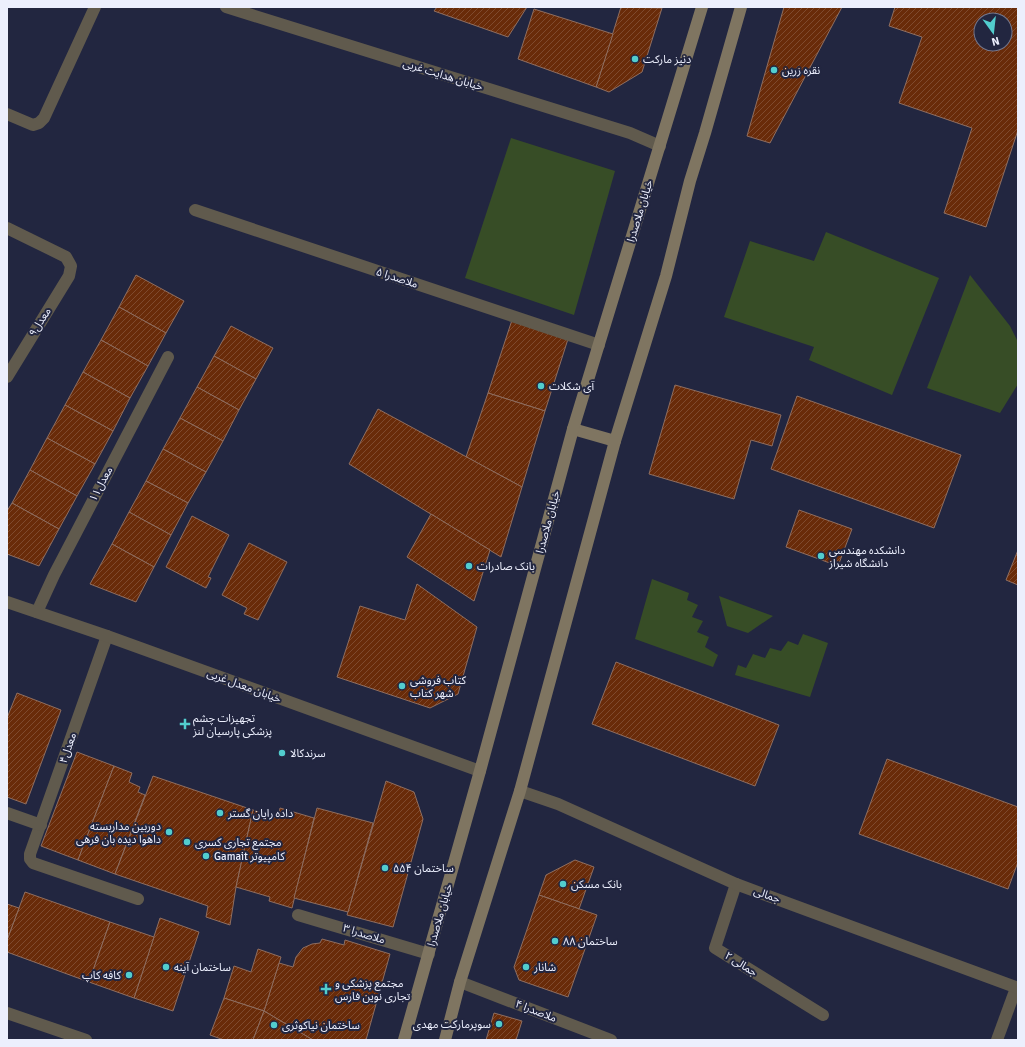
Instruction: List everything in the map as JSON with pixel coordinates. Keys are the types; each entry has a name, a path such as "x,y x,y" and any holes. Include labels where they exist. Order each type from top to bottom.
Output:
{"main road":[{"name":"خیابان ملاصدرا","path":"404,1040 574,429 702,7"},
{"path":"445,1040 460,982 520,791 615,441 666,276 690,181 741,7"},
{"path":"574,429 615,441"}],"street":[{"path":"7,114 33,125 39,123 44,118 95,7"},
{"name":"خیابان هدایت غربی","path":"226,7 630,133 660,146"},
{"name":"۵ ملاصدرا","path":"195,210 599,345"},
{"name":"معدل۹","path":"7,228 66,257 71,266 69,276 11,361 7,377"},
{"name":"معدل۱۱","path":"37,612 54,575 168,357"},
{"name":"خیابان معدل غربی","path":"7,602 107,636 480,771"},
{"name":"معدل۴","path":"107,636 30,854 30,859 33,863 138,899"},
{"name":"جمالی","path":"520,791 558,804 736,884 1017,988"},
{"path":"7,813 41,825"},
{"name":"۲ جمالی","path":"736,884 715,948 823,1016"},
{"name":"۳ ملاصدرا","path":"298,915 429,954"},
{"name":"۴ ملاصدرا","path":"460,982 611,1040"},
{"path":"997,1040 1017,988"},
{"path":"7,1014 86,1040"}],"green space":[{"path":"511,138 615,171 574,315 465,278"},
{"path":"826,232 939,278 892,395 809,360 814,347 724,317 750,241 814,261"},
{"path":"970,275 1010,326 1018,342 1018,384 1000,413 927,388"},
{"path":"652,579 689,593 687,600 698,605 692,617 703,621 697,632 709,637 705,647 718,655 713,667 635,639"},
{"path":"719,596 773,616 748,633 727,626"},
{"path":"803,634 828,643 810,697 735,675 738,665 746,668 753,654 765,658 770,648 781,651 788,641 798,645"}],"building":[{"path":"437,7 527,7 508,37 434,11"},
{"path":"621,7 662,8 642,72 609,92 596,87"},
{"path":"784,7 842,7 770,143 747,136"},
{"path":"895,7 1018,7 1018,130 986,227 944,213 972,128 899,103 922,37 889,26"},
{"path":"534,9 613,34 596,87 518,59"},
{"path":"136,275 184,301 166,333 119,307"},
{"path":"119,307 166,333 148,366 101,340"},
{"path":"512,320 568,339 545,411 488,393"},
{"path":"231,326 273,348 256,379 214,356"},
{"path":"101,340 148,366 130,398 83,372"},
{"path":"214,356 256,379 239,410 197,387"},
{"path":"83,372 130,398 113,431 65,405"},
{"path":"675,385 781,415 772,446 751,440 734,499 649,474"},
{"path":"197,387 239,410 223,441 180,418"},
{"path":"488,393 545,411 522,487 466,457"},
{"path":"797,396 961,455 934,528 771,469"},
{"path":"65,405 113,431 95,464 47,438"},
{"path":"378,409 522,487 501,557 349,464"},
{"path":"180,418 223,441 206,472 163,449"},
{"path":"47,438 95,464 77,496 30,470"},
{"path":"163,449 206,472 188,503 146,481"},
{"path":"30,470 77,496 59,529 12,503"},
{"path":"146,481 188,503 171,535 129,512"},
{"path":"12,503 59,529 39,566 7,554 7,511"},
{"path":"799,510 852,529 838,566 786,547"},
{"path":"129,512 171,535 154,567 112,544"},
{"path":"431,514 490,550 474,601 407,557"},
{"path":"192,516 229,535 208,577 211,578 206,588 166,567"},
{"path":"249,543 287,562 258,620 244,614 247,608 222,595"},
{"path":"112,544 154,567 136,602 90,584"},
{"path":"1018,550 1018,585 1006,580"},
{"path":"417,584 477,627 458,694 430,708 337,677 360,606 405,620"},
{"path":"616,662 779,725 755,786 592,724"},
{"path":"17,693 61,710 26,804 7,797 7,718"},
{"path":"77,752 114,766 78,860 41,846"},
{"path":"887,759 1018,807 1018,862 1008,889 859,834"},
{"path":"114,766 132,773 129,782 140,787 138,792 145,795 115,874 78,860"},
{"name":"مجتمع تجاری کسری","path":"153,776 253,810 236,887 230,925 206,917 208,906 115,874"},
{"name":"ساختمان ۵۵۴","path":"386,781 414,792 423,819 393,927 347,915"},
{"path":"280,808 314,818 292,908 269,901 270,897 236,887 253,810 278,818"},
{"path":"317,808 373,823 348,912 294,898"},
{"path":"575,860 594,867 579,909 539,895 546,875"},
{"path":"25,892 110,922 89,982 7,952 7,940"},
{"name":"ساختمان ۸۸","path":"539,895 597,915 568,997 519,980 514,967"},
{"path":"7,904 19,908 7,940"},
{"name":"ساختمان آینه","path":"160,918 199,932 173,1011 134,998"},
{"path":"110,922 154,937 134,998 89,982"},
{"name":"مجتمع پزشکی و تجاری نوین فارس","path":"322,939 344,945 345,940 390,954 366,1040 313,1040 264,1011 279,963 293,967 296,957 303,948 312,944 320,943"},
{"path":"258,949 281,957 264,1011 224,998 234,966 251,972"},
{"path":"224,998 264,1011 253,1040 224,1040 210,1035"},
{"name":"ساختمان نیاکوثری","path":"264,1011 313,1040 253,1040"},
{"path":"494,1013 522,1021 516,1040 486,1040"}],"place":[{"name":"دنیز مارکت","path":"635,59"},
{"name":"نقره زرین","path":"774,70"},
{"name":"آی شکلات","path":"541,386"},
{"name":"دانشکده مهندسی دانشگاه شیراز","path":"821,556"},
{"name":"بانک صادرات","path":"469,566"},
{"name":"کتاب فروشی شهر کتاب","path":"402,686"},
{"name":"تجهیزات چشم پزشکی پارسیان لنز","path":"185,724"},
{"name":"سرندکالا","path":"282,753"},
{"name":"داده رایان گستر","path":"220,813"},
{"name":"دوربین مداربسته داهوا دیده بان فرهی","path":"169,832"},
{"name":"مجتمع تجاری کسری","path":"187,842"},
{"name":"Gamait کامپیوتر","path":"206,856"},
{"name":"ساختمان ۵۵۴","path":"385,868"},
{"name":"بانک مسکن","path":"563,884"},
{"name":"ساختمان ۸۸","path":"555,941"},
{"name":"ساختمان آینه","path":"166,967"},
{"name":"شانار","path":"526,967"},
{"name":"کافه کاپ","path":"129,975"},
{"name":"مجتمع پزشکی و تجاری نوین فارس","path":"326,989"},
{"name":"سوپرمارکت مهدی","path":"499,1024"},
{"name":"ساختمان نیاکوثری","path":"274,1025"}]}
